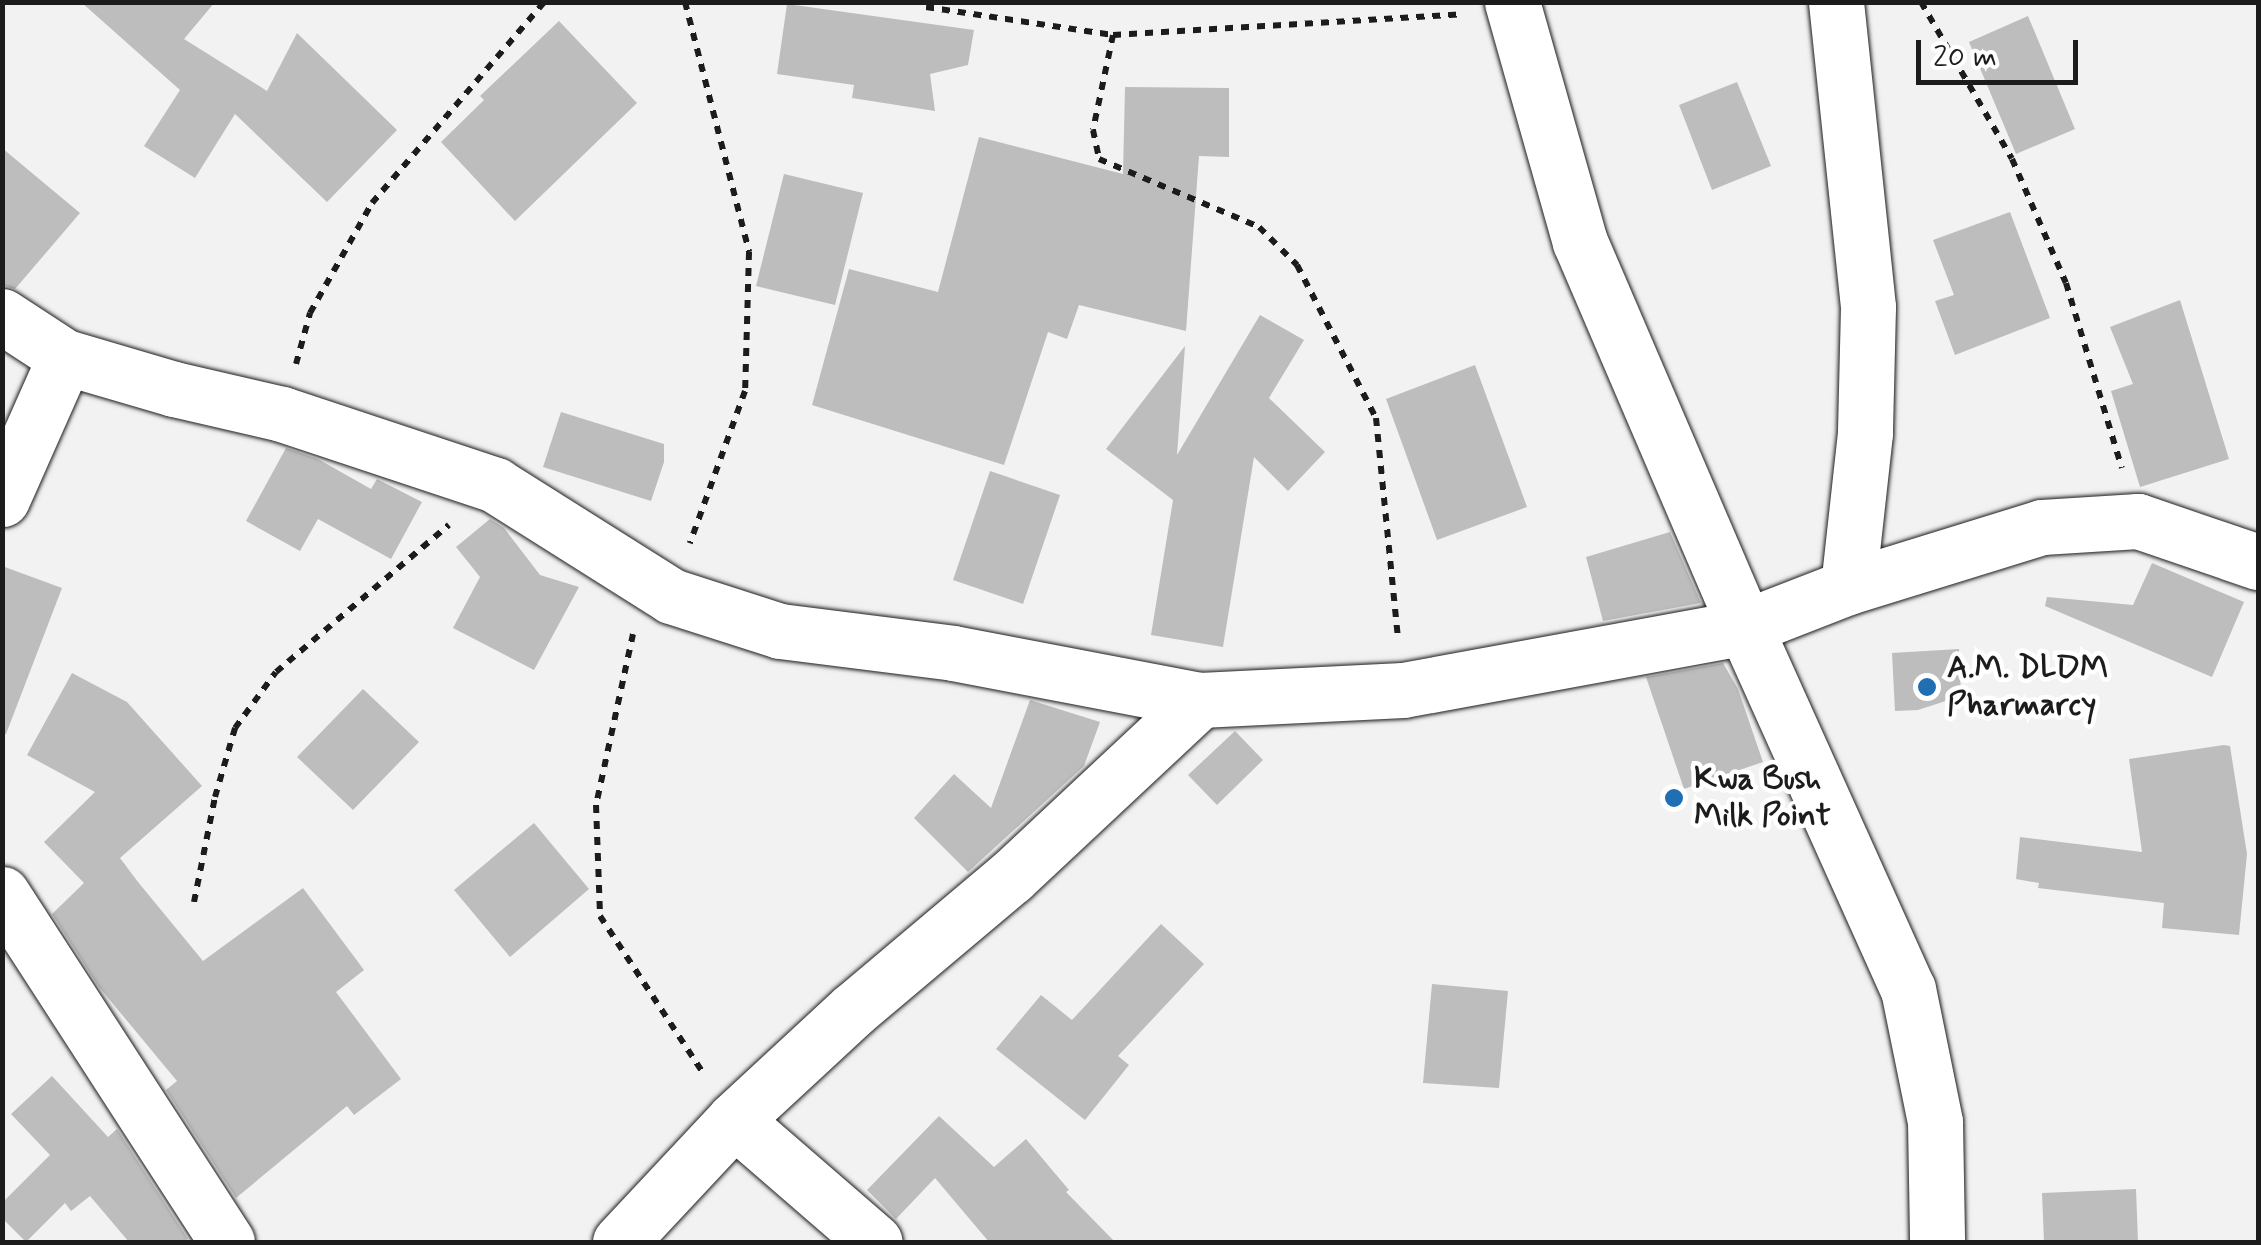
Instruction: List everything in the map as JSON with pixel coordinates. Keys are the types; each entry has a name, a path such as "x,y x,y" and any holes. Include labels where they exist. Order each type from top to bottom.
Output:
{"street":[{"path":"1836,2 1868,307 1866,433 1848,587"},
{"path":"1512,7 1580,242 1745,627 1908,989 1935,1122 1937,1242"},
{"path":"2,316 65,357 282,414 495,485 657,587 780,631 953,652 1200,700 1403,690 1745,627 1848,587 2042,527 2138,521 2258,562"},
{"path":"2,500 65,357"},
{"path":"620,1242 734,1120 854,1009 1011,877 1200,700"},
{"path":"2,894 227,1242"},
{"path":"734,1120 875,1242"}],"path":[{"path":"282,414 310,313 372,204 544,2"},
{"path":"685,2 749,252 745,391 657,587 596,805 600,916 734,1120"},
{"path":"1922,2 2012,159 2066,283 2138,521"},
{"path":"926,7 1113,36 1512,7"},
{"path":"1113,36 1093,130 1099,159 1258,228 1297,265 1376,418 1403,690"},
{"path":"194,902 215,797 235,728 276,672 495,485"}],"building":[{"path":"81,2 215,2 184,39 267,91 297,33 397,130 327,202 235,114 195,178 144,146 180,90"},
{"path":"787,4 974,30 968,65 930,74 935,111 852,98 854,85 777,74"},
{"path":"2028,16 2075,129 2016,154 1969,42"},
{"path":"559,21 637,103 515,221 441,142 484,100 480,96"},
{"path":"1737,82 1771,166 1712,190 1679,105"},
{"path":"1125,87 1229,88 1229,157 1199,156 1186,331 1079,305 1067,339 1048,332 1004,465 812,405 849,269 938,292 979,137 1123,174"},
{"path":"2,148 80,213 15,289 2,285"},
{"path":"784,174 863,193 835,305 756,286"},
{"path":"2010,212 2050,318 1955,355 1935,301 1954,295 1933,240"},
{"path":"2180,300 2229,459 2140,487 2111,391 2133,384 2110,327"},
{"path":"1260,315 1304,340 1269,398 1325,452 1288,491 1254,457 1223,647 1151,635 1173,500 1106,449 1185,346 1177,455"},
{"path":"1475,365 1527,507 1437,540 1386,399"},
{"path":"561,412 664,444 664,462 651,501 543,467"},
{"path":"286,448 318,459 371,489 377,479 422,502 391,559 318,519 300,551 246,521"},
{"path":"990,471 1060,495 1023,604 953,580"},
{"path":"490,519 504,528 540,575 579,587 534,670 453,628 480,577 456,547"},
{"path":"1670,532 1701,603 1603,621 1586,557"},
{"path":"2152,563 2244,602 2212,677 2045,606 2047,597 2133,605"},
{"path":"2,566 62,588 6,734 2,734"},
{"path":"1959,649 1961,696 1918,710 1895,711 1892,653"},
{"path":"1723,663 1738,689 1763,762 1684,789 1646,677"},
{"path":"72,673 127,702 202,786 120,858 138,882 203,961 303,888 364,970 336,992 401,1079 354,1115 347,1106 236,1198 166,1090 177,1081 99,987 52,914 84,883 44,842 95,792 27,755"},
{"path":"363,689 419,742 353,810 297,757"},
{"path":"1030,700 1100,722 1084,766 968,872 914,818 954,774 991,808"},
{"path":"1235,731 1263,760 1217,805 1188,775"},
{"path":"2230,746 2247,854 2239,935 2162,928 2164,903 2038,888 2039,883 2016,879 2020,837 2142,852 2129,759"},
{"path":"534,823 589,889 510,957 454,890"},
{"path":"1161,924 1204,964 1118,1056 1129,1065 1085,1120 996,1049 1041,995 1072,1020"},
{"path":"1432,984 1508,991 1499,1088 1423,1083"},
{"path":"52,1076 108,1137 117,1129 188,1239 129,1242 90,1196 71,1211 65,1203 26,1242 2,1218 2,1203 50,1155 11,1114"},
{"path":"939,1116 994,1167 1026,1139 1069,1190 1066,1192 1115,1242 989,1242 935,1178 896,1219 867,1190"},
{"path":"2136,1189 2138,1242 2044,1242 2042,1193"}],"place":[{"name":"A.M. DLDM Pharmarcy","path":"1927,687"},
{"name":"Kwa Bush Milk Point","path":"1674,798"}]}
